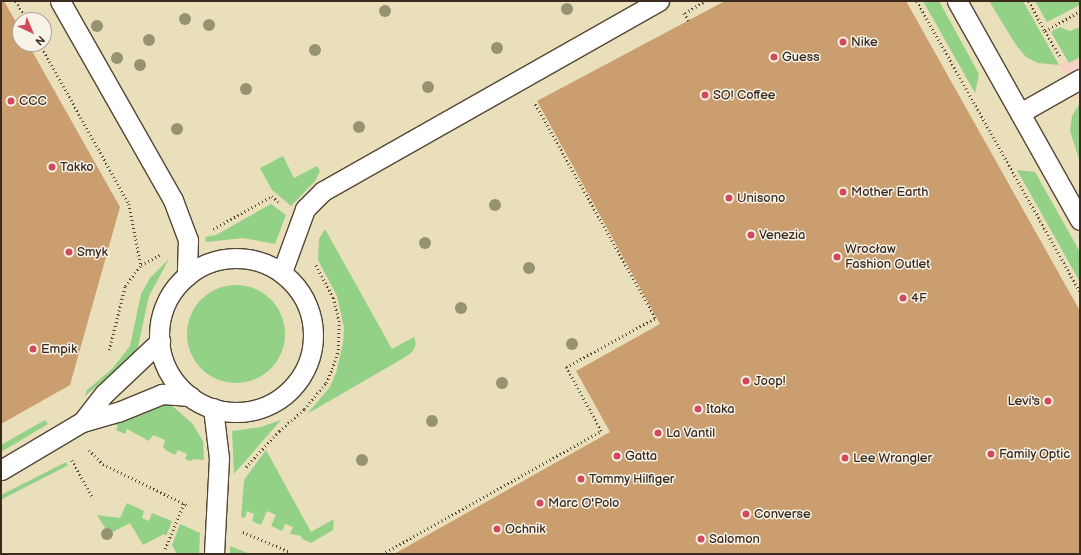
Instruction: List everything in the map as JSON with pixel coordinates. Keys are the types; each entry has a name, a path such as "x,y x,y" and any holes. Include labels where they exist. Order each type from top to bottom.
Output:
{"lane":[{"path":"60,1 173,200 188,240 187,276"},
{"path":"282,272 305,209 322,191 659,1"},
{"path":"957,1 1080,220"},
{"path":"1020,112 1080,79"},
{"path":"233,257 259,261 282,272 297,287 308,306 313,327 312,349 305,369 293,387 276,401 256,409 234,412 213,408 190,396 169,372 160,341 161,322 165,305 174,289 187,276 208,263 233,257"},
{"path":"82,422 105,393 160,341"},
{"path":"1,470 82,422 118,412 162,394 190,396"},
{"path":"213,408 219,458 214,554"}],"path":[{"path":"16,1 22,12"},
{"path":"677,17 705,1"},
{"path":"917,1 1080,292"},
{"path":"1029,1 1064,64"},
{"path":"1046,31 1080,11"},
{"path":"684,13 689,21"},
{"path":"44,52 129,204 141,266"},
{"path":"382,554 601,431 566,367 655,318 531,97"},
{"path":"211,230 272,196 283,205"},
{"path":"105,356 109,350 126,286 141,266 165,253"},
{"path":"244,470 279,431 304,409 326,383 332,369 338,350 339,322 333,298 313,258"},
{"path":"85,445 103,464 215,519 290,552"},
{"path":"72,460 92,496"},
{"path":"165,549 184,503"}],"shaded area":[{"path":"1080,57 1080,103 1059,65"}],"green space":[{"path":"923,1 939,1 979,74 975,93"},
{"path":"989,1 1023,1 1059,65 1038,63 1026,57 1016,45"},
{"path":"1035,1 1080,1 1080,5 1047,22"},
{"path":"1060,27 1070,31 1080,27 1080,57 1069,63 1051,32"},
{"path":"1080,103 1080,162 1070,131 1072,116"},
{"path":"283,156 294,178 317,166 320,171 315,181 291,206 272,190 260,168"},
{"path":"1017,170 1035,172 1080,252 1080,282"},
{"path":"271,204 286,215 275,244 243,238 206,242 205,237 216,235"},
{"path":"325,229 392,349 414,337 416,344 413,351 407,356 307,414 330,387 336,373 343,343 344,327 337,296 318,260 319,239"},
{"path":"169,259 149,296 138,347 127,361 85,396 87,390 112,369 130,346 141,294 150,278"},
{"path":"236,285 255,289 271,299 281,315 285,334 281,353 271,369 255,379 236,383 217,379 201,369 191,353 187,334 191,315 201,299 217,289"},
{"path":"152,403 170,404 192,423 203,441 204,460 193,459 191,461 185,459 187,454 178,450 175,455 163,447 165,440 153,435 149,441 127,429 125,434 116,430 118,426 115,424"},
{"path":"45,420 48,424 1,452 1,445"},
{"path":"281,420 234,474 232,431 261,427"},
{"path":"266,450 311,532 334,519 333,530 311,543 301,538 302,536 290,534 293,527 285,524 282,531 271,526 276,515 267,511 261,525 252,521 254,514 247,511 245,518 241,517 244,480"},
{"path":"66,462 68,466 2,499 1,495"},
{"path":"127,503 144,511 142,518 149,521 152,513 172,521 166,536 164,534 143,545 130,523 109,534 97,515 120,518"},
{"path":"180,524 200,533 199,554 177,554 172,545"},
{"path":"230,546 250,554 230,554"}],"building":[{"path":"1,1 4,1 12,15 12,52 33,52 120,207 70,385 1,424"},
{"name":"Wrocław Fashion Outlet","path":"725,1 906,1 1080,311 1080,554 394,554 610,432 576,371 660,324 537,101"}],"place":[{"name":"Nike","path":"843,42"},
{"name":"Guess","path":"774,57"},
{"name":"SO! Coffee","path":"705,95"},
{"name":"CCC","path":"11,101"},
{"name":"Takko","path":"52,167"},
{"name":"Mother Earth","path":"843,192"},
{"name":"Unisono","path":"729,198"},
{"name":"Venezia","path":"751,235"},
{"name":"Smyk","path":"69,252"},
{"name":"Wrocław Fashion Outlet","path":"837,257"},
{"name":"4F","path":"903,298"},
{"name":"Empik","path":"33,349"},
{"name":"Joop!","path":"746,381"},
{"name":"Levi's","path":"1048,401"},
{"name":"Itaka","path":"698,409"},
{"name":"La Vantil","path":"658,433"},
{"name":"Family Optic","path":"991,454"},
{"name":"Gatta","path":"617,456"},
{"name":"Lee Wrangler","path":"845,458"},
{"name":"Tommy Hilfiger","path":"581,479"},
{"name":"Marc O'Polo","path":"540,503"},
{"name":"Converse","path":"746,514"},
{"name":"Ochnik","path":"497,529"},
{"name":"Salomon","path":"701,539"}]}
